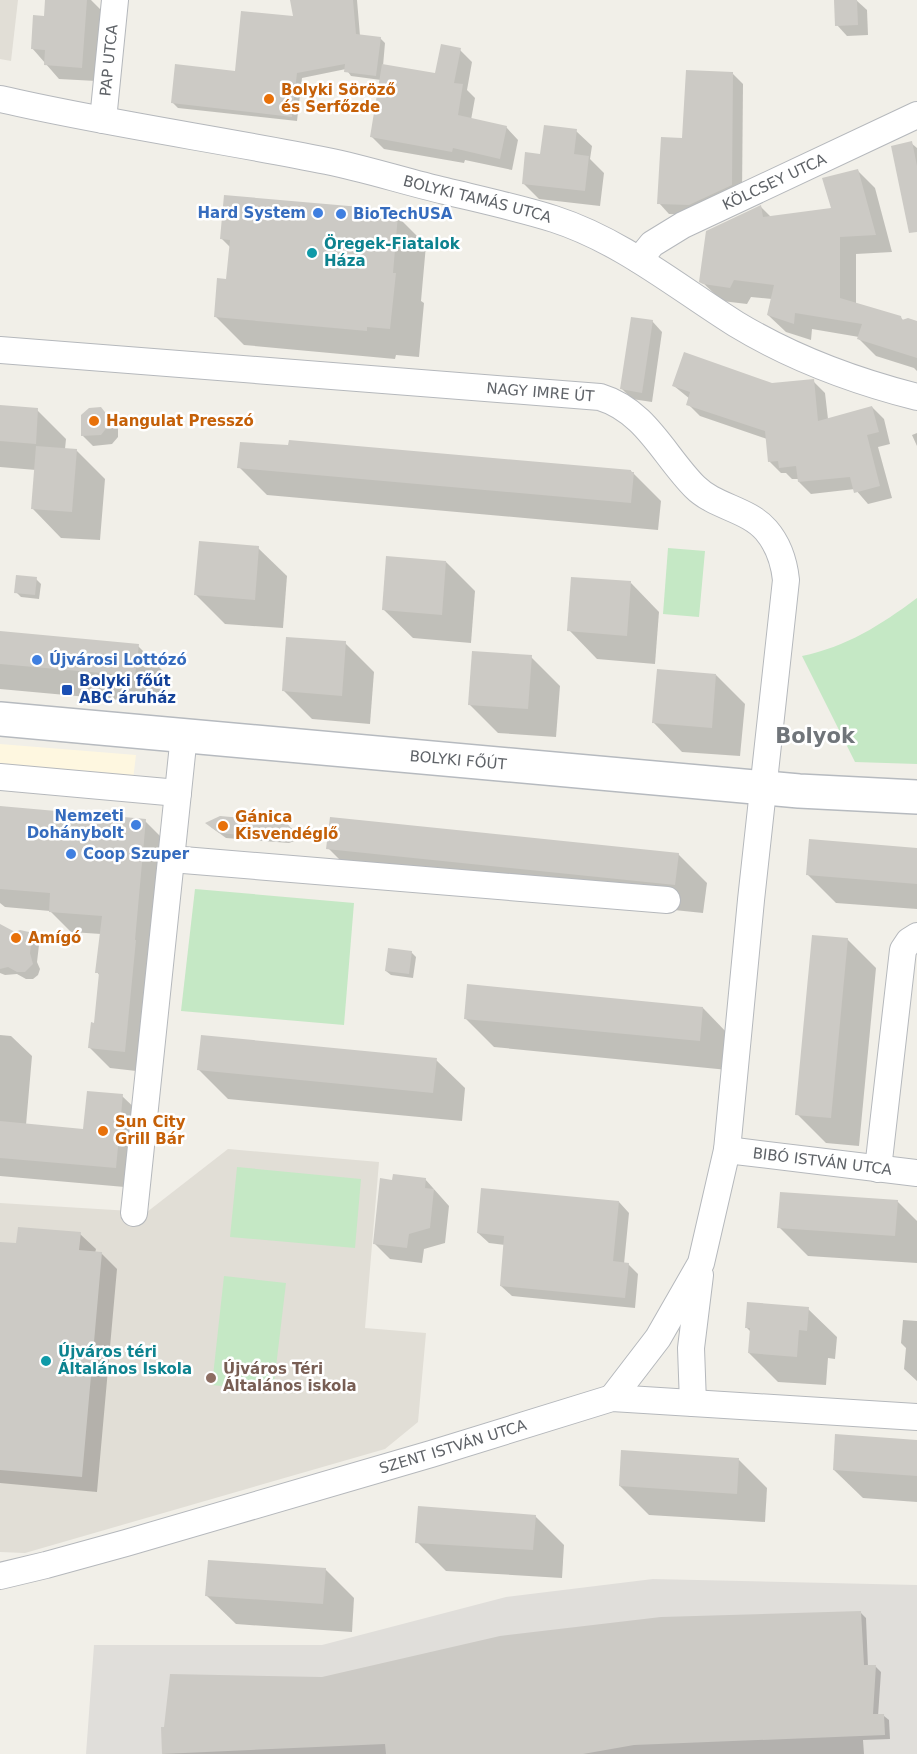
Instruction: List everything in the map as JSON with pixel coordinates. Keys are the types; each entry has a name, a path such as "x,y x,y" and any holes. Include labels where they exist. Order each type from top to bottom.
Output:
{"main road":[{"name":"BOLYKI FŐÚT","path":"0,719 799,791 917,797"}],"street":[{"name":"PAP UTCA","path":"102,120 115,0"},
{"name":"BOLYKI TAMÁS UTCA","path":"0,99 331,162 555,220 580,229 639,260 738,325 770,343 873,386 917,397"},
{"name":"KÖLCSEY UTCA","path":"639,260 652,244 683,225 917,115"},
{"name":"NAGY IMRE ÚT","path":"0,350 600,397 614,401 641,421 696,488 764,528 777,545 784,562 786,580 750,900 728,1150 701,1263"},
{"path":"134,1214 184,735"},
{"path":"0,777 178,793"},
{"path":"171,859 667,900"},
{"path":"878,1168 903,950 909,941 917,936"},
{"name":"BIBÓ ISTVÁN UTCA","path":"728,1150 917,1173"},
{"path":"612,1398 658,1338 701,1263"},
{"path":"693,1403 691,1348 701,1263"},
{"name":"SZENT ISTVÁN UTCA","path":"0,1576 126,1543 431,1454 612,1398 917,1417"}],"shaded area":[{"path":"0,0 18,0 11,61 0,59"},
{"path":"0,744 136,755 132,788 0,777"},
{"name":"Újváros Téri Általános iskola","path":"228,1149 379,1162 365,1328 426,1333 418,1422 385,1449 25,1553 0,1552 0,1203 147,1212"},
{"path":"653,1579 917,1585 917,1754 86,1754 94,1645 322,1645 506,1597"}],"green space":[{"path":"668,548 705,551 699,617 663,614"},
{"path":"917,598 917,764 855,762 802,656 833,647 862,634"},
{"path":"195,889 354,903 344,1025 181,1011"},
{"path":"237,1167 361,1179 355,1248 230,1237"},
{"path":"224,1276 286,1283 273,1392 212,1385"}],"building":[{"path":"45,0 87,0 82,68 44,65 45,50 31,49 33,15 44,16"},
{"path":"290,0 353,0 356,34 381,37 376,76 344,72 345,64 297,73 292,117 171,103 175,64 235,71 241,11 293,16"},
{"path":"834,0 857,0 858,25 835,26"},
{"path":"441,44 461,48 454,83 463,84 458,115 507,126 500,159 453,148 452,152 370,137 382,64 435,73"},
{"path":"686,70 733,72 732,185 689,205 657,204 661,137 682,138"},
{"path":"544,125 577,129 574,154 589,156 585,191 522,184 525,152 540,154"},
{"path":"912,141 917,166 917,232 909,233 891,146"},
{"path":"858,169 876,235 840,237 840,298 901,316 902,320 908,318 917,321 917,358 857,339 862,324 795,313 794,324 767,315 774,285 734,280 730,288 699,282 706,231 761,205 763,217 831,208 822,178"},
{"name":"Öregek-Fiatalok Háza","path":"224,195 372,208 375,213 398,215 393,273 396,273 390,329 367,327 367,331 214,317 217,278 226,279 230,240 220,239"},
{"path":"631,317 653,320 642,393 620,389"},
{"path":"684,352 772,383 814,379 818,421 872,406 879,432 867,435 880,486 854,493 850,477 798,482 796,466 779,468 778,461 768,462 765,431 686,405 690,392 672,386"},
{"path":"0,405 38,408 36,444 0,441"},
{"name":"Hangulat Presszó","path":"101,407 108,416 108,426 101,435 81,436 81,415 89,408"},
{"path":"289,440 631,470 634,472 631,503 237,468 240,442 288,445"},
{"path":"36,446 77,449 72,512 31,509"},
{"path":"199,541 259,546 255,600 194,595"},
{"path":"386,556 446,561 442,615 382,610"},
{"path":"16,575 37,577 35,595 14,593"},
{"path":"571,577 631,581 627,636 567,631"},
{"path":"0,631 139,644 135,676 0,664"},
{"path":"286,637 346,641 342,696 282,691"},
{"path":"472,651 532,655 528,709 468,705"},
{"path":"657,669 716,674 712,728 652,723"},
{"name":"Coop Szuper","path":"0,806 146,819 125,1052 88,1048 91,1022 94,1023 99,973 95,973 102,916 49,912 50,893 0,889"},
{"path":"220,816 286,822 296,834 284,839 219,833 205,823"},
{"path":"330,817 679,853 675,885 326,849"},
{"path":"809,839 917,848 917,884 806,875"},
{"path":"0,924 15,932 20,930 29,932 32,937 30,953 33,964 25,972 17,972 8,967 0,969"},
{"path":"812,935 848,938 831,1118 795,1115"},
{"path":"388,948 412,951 409,974 385,971"},
{"path":"467,984 703,1007 700,1041 464,1019"},
{"path":"201,1035 437,1058 433,1093 197,1070"},
{"path":"87,1091 123,1094 116,1168 0,1158 0,1121 83,1129"},
{"path":"393,1174 426,1178 425,1188 434,1189 430,1228 409,1234 407,1248 373,1244 380,1178 392,1180"},
{"path":"481,1188 619,1201 613,1261 629,1263 625,1298 500,1286 504,1236 477,1233"},
{"path":"780,1192 898,1200 895,1236 777,1228"},
{"name":"Újváros téri Általános Iskola","path":"18,1227 81,1232 79,1250 102,1252 82,1477 0,1470 0,1242 16,1243"},
{"path":"747,1302 809,1307 807,1331 799,1330 797,1357 748,1353 750,1328 745,1328"},
{"path":"835,1434 917,1440 917,1476 833,1470"},
{"path":"621,1450 739,1458 737,1494 619,1486"},
{"path":"418,1506 536,1515 533,1550 415,1543"},
{"path":"208,1560 326,1568 323,1604 205,1596"},
{"path":"861,1611 864,1665 876,1665 873,1714 884,1714 885,1735 634,1745 583,1754 386,1754 385,1744 162,1754 161,1727 164,1727 170,1674 322,1677 500,1636 661,1617"}],"place":[{"name":"Bolyki Söröző és Serfőzde","path":"269,99"},
{"name":"Hard System","path":"318,213"},
{"name":"BioTechUSA","path":"341,214"},
{"name":"Öregek-Fiatalok Háza","path":"312,253"},
{"name":"Hangulat Presszó","path":"94,421"},
{"name":"Újvárosi Lottózó","path":"37,660"},
{"name":"Bolyki főút ABC áruház","path":"67,690"},
{"name":"Nemzeti Dohánybolt","path":"136,825"},
{"name":"Gánica Kisvendéglő","path":"223,826"},
{"name":"Coop Szuper","path":"71,854"},
{"name":"Amígó","path":"16,938"},
{"name":"Sun City Grill Bár","path":"103,1131"},
{"name":"Újváros téri Általános Iskola","path":"46,1361"},
{"name":"Újváros Téri Általános iskola","path":"211,1378"}],"district":[{"name":"Bolyok","path":"815,736"}]}
